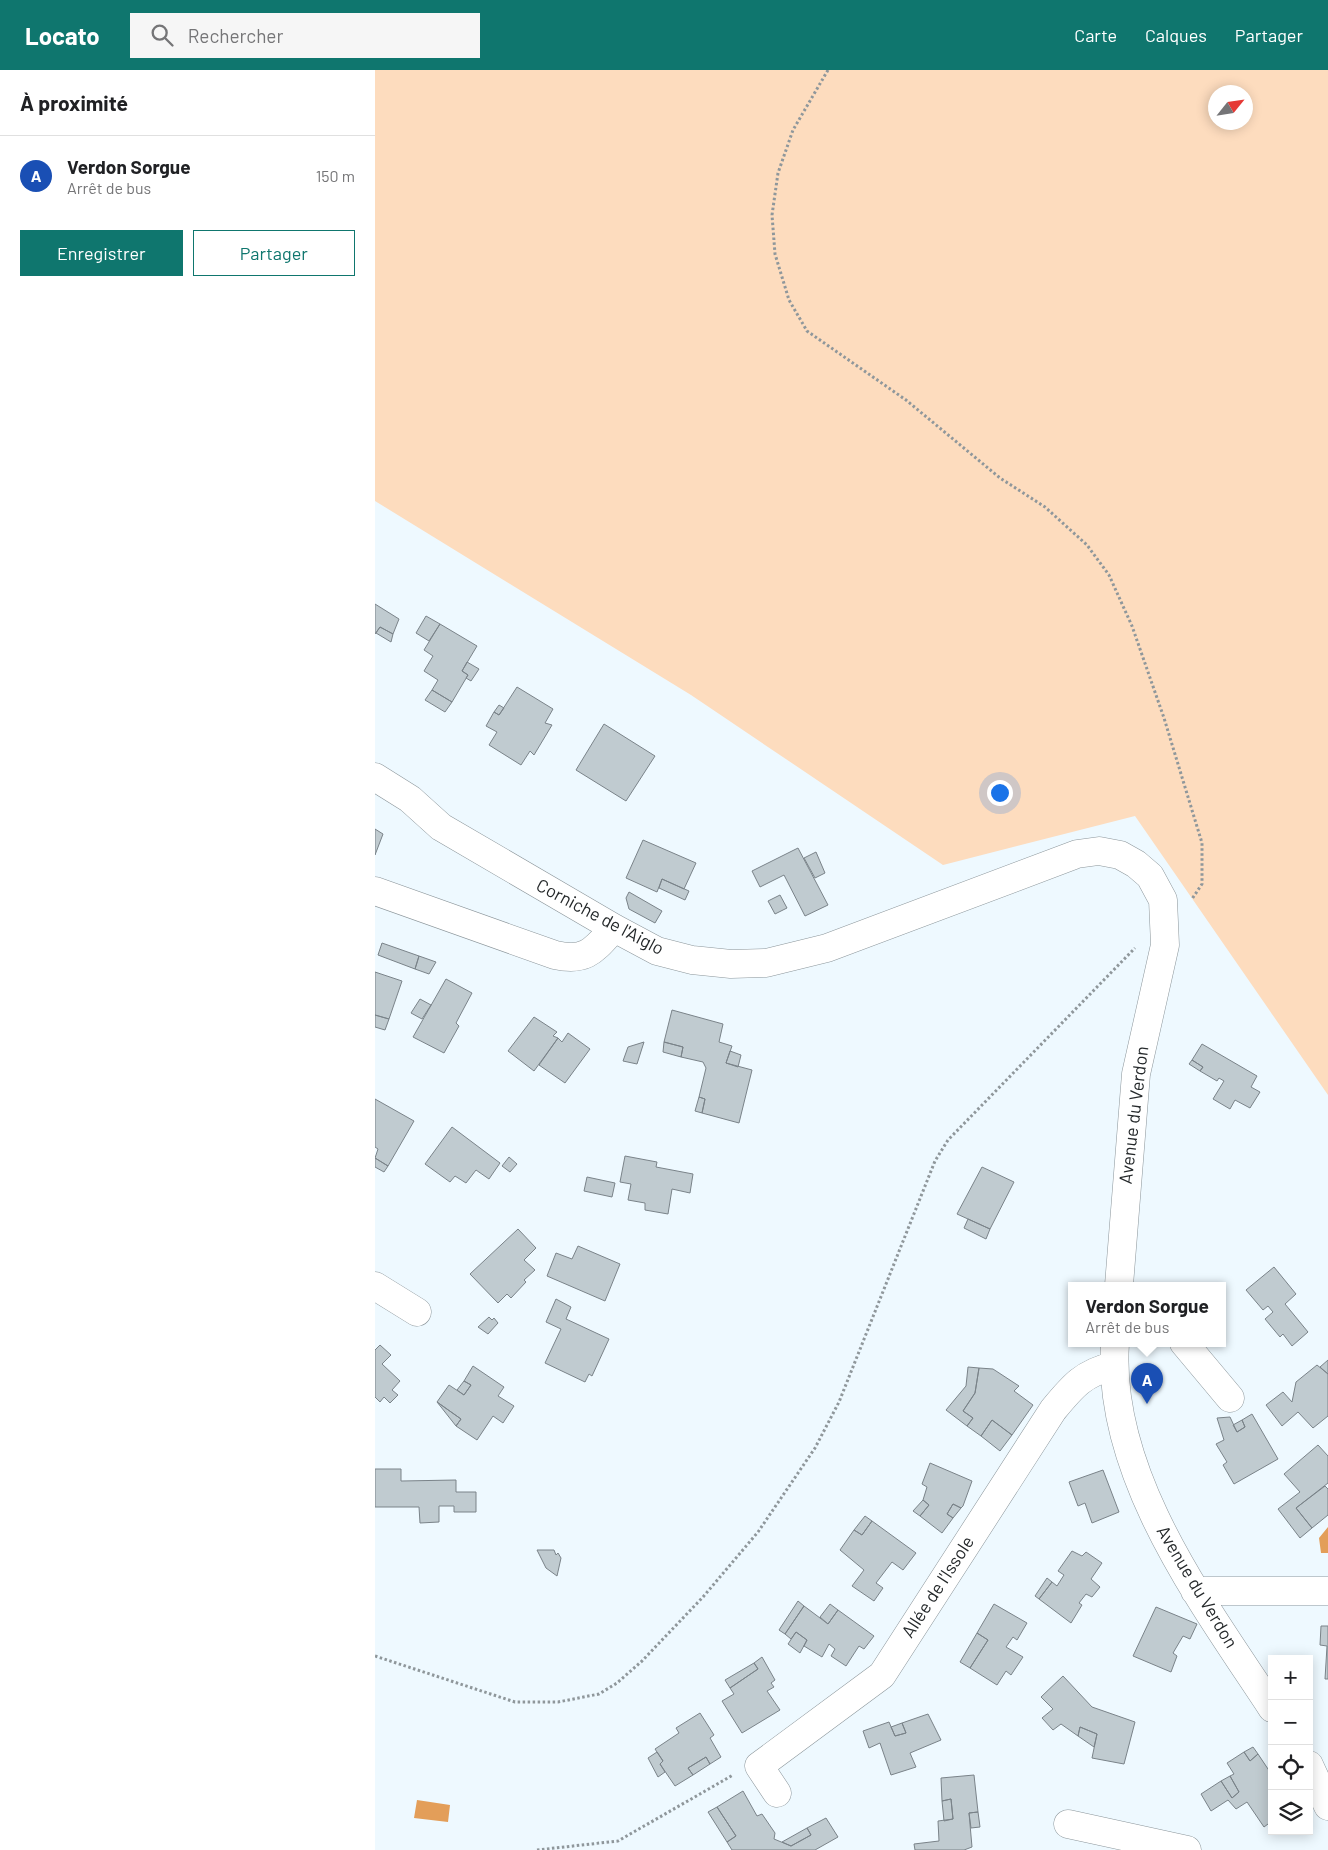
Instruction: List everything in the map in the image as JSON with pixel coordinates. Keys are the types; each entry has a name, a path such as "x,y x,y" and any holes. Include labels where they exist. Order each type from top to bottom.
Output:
{"street":[{"name":"Corniche de l'Aiglo","path":"375,777 410,799 441,827 614,928 657,951 692,960 731,964 766,963 827,948 1077,854 1099,851 1121,856 1136,864 1150,876 1163,900 1164,918"},
{"path":"375,892 555,955 573,959 592,952 614,928"},
{"name":"Avenue du Verdon","path":"1119,1275 1135,1074 1165,945 1164,918"},
{"path":"1119,1275 1132,1282"},
{"path":"375,1286 417,1312"},
{"path":"1188,1347 1230,1398"},
{"name":"Avenue du Verdon","path":"1114,1355 1124,1430 1140,1484 1170,1548 1195,1591 1268,1702"},
{"name":"Allée de l'Issole","path":"759,1766 882,1675 1053,1410 1076,1382 1096,1370 1114,1355"},
{"path":"1195,1591 1328,1591"},
{"path":"759,1766 777,1793"},
{"path":"1313,1774 1328,1806"},
{"path":"1068,1824 1187,1850"}],"path":[{"path":"375,1656 515,1702 558,1702 599,1694 617,1683 642,1660 703,1597 758,1532 815,1448 839,1402 935,1161 948,1140 1164,918 1186,908 1202,884 1202,843 1164,718 1132,626 1109,575 1087,545 1045,507 1000,478 906,400 807,331 789,300 775,254 772,215 778,173 793,130 828,70"},
{"path":"537,1850 618,1841 735,1773 759,1766"}],"shaded area":[{"path":"375,70 1328,70 1328,1095 1135,816 943,865 691,695 375,501"},
{"path":"1328,1527 1328,1553 1321,1553 1319,1538"},
{"path":"417,1800 450,1805 448,1822 414,1818"}],"building":[{"path":"375,604 399,619 393,634 380,627 375,634"},
{"path":"426,616 440,624 429,641 416,633"},
{"path":"440,624 477,646 462,671 468,675 452,702 432,690 438,680 424,671 433,656 424,650"},
{"path":"380,627 393,634 391,642 376,633"},
{"path":"467,662 479,669 471,681 466,678 468,675 462,671"},
{"path":"517,687 553,709 545,723 552,725 534,755 530,751 521,765 489,745 497,732 486,726 494,712 499,715"},
{"path":"432,690 452,702 445,712 425,700"},
{"path":"499,705 504,708 499,715 494,712"},
{"path":"604,724 655,756 626,801 576,770"},
{"path":"375,829 383,834 375,855"},
{"path":"643,840 696,863 684,889 662,879 657,892 626,878"},
{"path":"798,848 828,905 805,916 784,875 760,887 752,871"},
{"path":"816,852 825,873 815,878 804,858"},
{"path":"662,879 689,891 685,900 659,888"},
{"path":"629,892 662,911 655,923 629,909 626,898"},
{"path":"780,895 787,908 775,914 768,901"},
{"path":"382,943 419,956 415,969 378,955"},
{"path":"419,956 436,962 429,974 415,969"},
{"path":"375,972 402,981 389,1019 375,1015"},
{"path":"446,979 472,993 456,1023 459,1026 444,1053 413,1037"},
{"path":"420,999 431,1005 422,1019 411,1013"},
{"path":"672,1010 723,1024 719,1042 732,1046 726,1063 752,1070 739,1123 702,1113 705,1099 699,1097 706,1068 703,1062 681,1057 683,1047 664,1042"},
{"path":"375,1015 389,1019 385,1030 375,1027"},
{"path":"534,1017 557,1032 553,1036 558,1038 534,1071 508,1051"},
{"path":"568,1033 590,1049 565,1083 539,1065 558,1038 562,1042"},
{"path":"644,1042 637,1064 623,1061 628,1047"},
{"path":"664,1042 683,1047 681,1057 663,1052"},
{"path":"1202,1044 1257,1076 1251,1087 1260,1092 1250,1108 1235,1100 1230,1109 1213,1099 1224,1081 1219,1078 1217,1081 1200,1071 1203,1067 1192,1060"},
{"path":"730,1051 741,1055 738,1067 726,1063"},
{"path":"1192,1060 1203,1067 1200,1071 1189,1064"},
{"path":"699,1097 705,1099 702,1113 695,1111"},
{"path":"375,1099 414,1121 388,1166 375,1158 378,1149 375,1147"},
{"path":"452,1127 500,1163 489,1179 476,1170 466,1183 455,1176 450,1182 425,1164"},
{"path":"625,1156 657,1162 656,1167 693,1174 690,1193 672,1189 668,1214 645,1210 645,1203 628,1200 631,1184 620,1182"},
{"path":"509,1157 517,1164 510,1172 502,1166"},
{"path":"375,1158 388,1166 384,1172 375,1167"},
{"path":"982,1167 1014,1182 990,1229 957,1214"},
{"path":"587,1177 615,1183 612,1197 584,1191"},
{"path":"968,1219 990,1229 986,1239 964,1228"},
{"path":"518,1229 536,1248 524,1260 535,1270 524,1280 526,1282 511,1298 507,1294 498,1303 470,1274"},
{"path":"578,1246 620,1264 605,1301 547,1276 556,1253 572,1259"},
{"path":"1274,1267 1296,1294 1285,1304 1308,1332 1292,1346 1283,1334 1280,1337 1265,1319 1273,1312 1268,1306 1263,1310 1246,1290"},
{"path":"556,1299 571,1307 566,1319 609,1339 592,1376 589,1374 585,1382 545,1363 561,1329 546,1322"},
{"path":"489,1317 492,1320 494,1318 498,1323 488,1334 478,1327"},
{"path":"380,1345 391,1355 382,1364 400,1381 392,1390 398,1395 390,1403 384,1397 380,1402 375,1397 375,1350"},
{"path":"1328,1360 1328,1374 1320,1367"},
{"path":"1317,1365 1328,1374 1328,1416 1313,1428 1298,1412 1282,1426 1266,1405 1283,1392 1292,1402 1296,1382"},
{"path":"473,1366 504,1387 498,1396 514,1406 503,1423 493,1416 477,1440 456,1426 461,1419 437,1402 449,1385 464,1395 471,1385 464,1381"},
{"path":"968,1367 979,1368 975,1393 963,1411 973,1418 967,1426 946,1410 966,1386"},
{"path":"979,1368 993,1369 1019,1386 1014,1391 1033,1405 1012,1435 992,1420 981,1436 967,1426 973,1418 963,1411 975,1393"},
{"path":"464,1381 471,1385 464,1395 457,1390"},
{"path":"437,1402 461,1419 456,1426 441,1407"},
{"path":"1252,1414 1278,1459 1234,1484 1223,1465 1227,1462 1216,1444 1224,1440 1217,1418 1230,1417 1237,1432 1245,1427 1242,1420"},
{"path":"992,1420 1012,1435 1000,1451 981,1436"},
{"path":"1242,1420 1245,1427 1237,1432 1233,1425"},
{"path":"1318,1445 1328,1456 1328,1483 1296,1508 1312,1528 1300,1538 1278,1509 1300,1492 1284,1474"},
{"path":"930,1463 972,1481 963,1506 961,1508 953,1504 947,1514 953,1518 942,1533 920,1516 929,1505 923,1500 927,1487 922,1484"},
{"path":"375,1469 401,1469 401,1481 456,1480 456,1492 476,1492 476,1512 454,1512 454,1506 439,1506 439,1522 420,1523 419,1507 375,1507"},
{"path":"1103,1470 1119,1512 1092,1523 1085,1503 1078,1506 1069,1482"},
{"path":"1325,1486 1328,1489 1328,1515 1312,1528 1296,1508"},
{"path":"923,1500 929,1505 920,1516 913,1511"},
{"path":"953,1504 961,1508 953,1518 947,1514"},
{"path":"865,1516 872,1521 862,1535 854,1530"},
{"path":"872,1521 916,1553 903,1570 892,1562 876,1583 883,1588 874,1601 852,1586 864,1570 840,1550 854,1530 862,1535"},
{"path":"537,1550 554,1550 556,1555 558,1553 561,1558 557,1576 546,1568"},
{"path":"1072,1551 1082,1556 1086,1552 1102,1563 1091,1579 1100,1587 1092,1597 1086,1594 1079,1603 1082,1605 1071,1623 1039,1599 1052,1582 1057,1586 1064,1575 1058,1571"},
{"path":"1047,1578 1052,1582 1039,1599 1035,1596"},
{"path":"798,1601 804,1606 785,1634 779,1630"},
{"path":"830,1604 838,1610 828,1624 820,1617"},
{"path":"994,1604 1027,1623 1017,1640 1013,1637 1006,1647 1023,1657 1011,1675 1006,1671 997,1685 970,1668 988,1640 977,1633"},
{"path":"804,1606 828,1624 838,1610 874,1636 864,1649 859,1646 846,1666 831,1656 835,1649 829,1644 822,1657 804,1646 807,1640 796,1632 791,1639 785,1634"},
{"path":"1156,1607 1197,1624 1190,1639 1183,1636 1173,1653 1177,1656 1171,1672 1133,1656"},
{"path":"1321,1626 1328,1626 1328,1679 1325,1679 1327,1646 1320,1645"},
{"path":"796,1632 807,1640 800,1653 788,1644"},
{"path":"977,1633 988,1640 970,1668 960,1662"},
{"path":"762,1657 775,1680 771,1683 774,1687 767,1691 780,1710 742,1733 722,1701 734,1694 730,1688 758,1669 754,1663"},
{"path":"754,1663 758,1669 730,1688 725,1680"},
{"path":"1063,1676 1092,1707 1135,1722 1124,1764 1092,1758 1097,1734 1080,1727 1078,1736 1061,1724 1053,1730 1042,1718 1053,1709 1041,1697"},
{"path":"700,1713 714,1735 710,1738 721,1757 710,1764 706,1757 688,1768 693,1775 675,1786 660,1764 663,1761 655,1749 679,1733 676,1728"},
{"path":"928,1714 941,1740 910,1753 916,1767 891,1775 880,1743 869,1748 863,1731 889,1722 895,1736 906,1733 902,1723"},
{"path":"902,1723 906,1733 895,1736 891,1727"},
{"path":"1080,1727 1097,1734 1094,1747 1078,1736"},
{"path":"1253,1747 1258,1754 1250,1761 1244,1752"},
{"path":"657,1752 663,1761 660,1764 665,1772 658,1777 648,1758"},
{"path":"1244,1752 1250,1761 1258,1754 1268,1769 1268,1824 1264,1827 1247,1802 1236,1809 1228,1800 1211,1811 1201,1794 1221,1781 1232,1798 1239,1792 1230,1776 1234,1774 1227,1763"},
{"path":"706,1757 710,1764 693,1775 688,1768"},
{"path":"974,1775 978,1812 969,1813 972,1847 964,1850 915,1850 914,1844 939,1841 938,1821 953,1819 951,1799 942,1801 941,1778"},
{"path":"1230,1776 1239,1792 1232,1798 1221,1781"},
{"path":"743,1791 757,1816 762,1814 775,1833 774,1839 791,1846 811,1835 807,1828 826,1818 838,1837 815,1850 732,1850 727,1842 736,1836 717,1807"},
{"path":"951,1799 953,1819 944,1821 942,1801"},
{"path":"717,1807 736,1836 727,1842 708,1812"},
{"path":"978,1812 980,1827 971,1828 969,1813"},
{"path":"807,1828 811,1835 791,1846 782,1842"}],"place":[{"name":"Verdon Sorgue","path":"1147,1404"}]}
